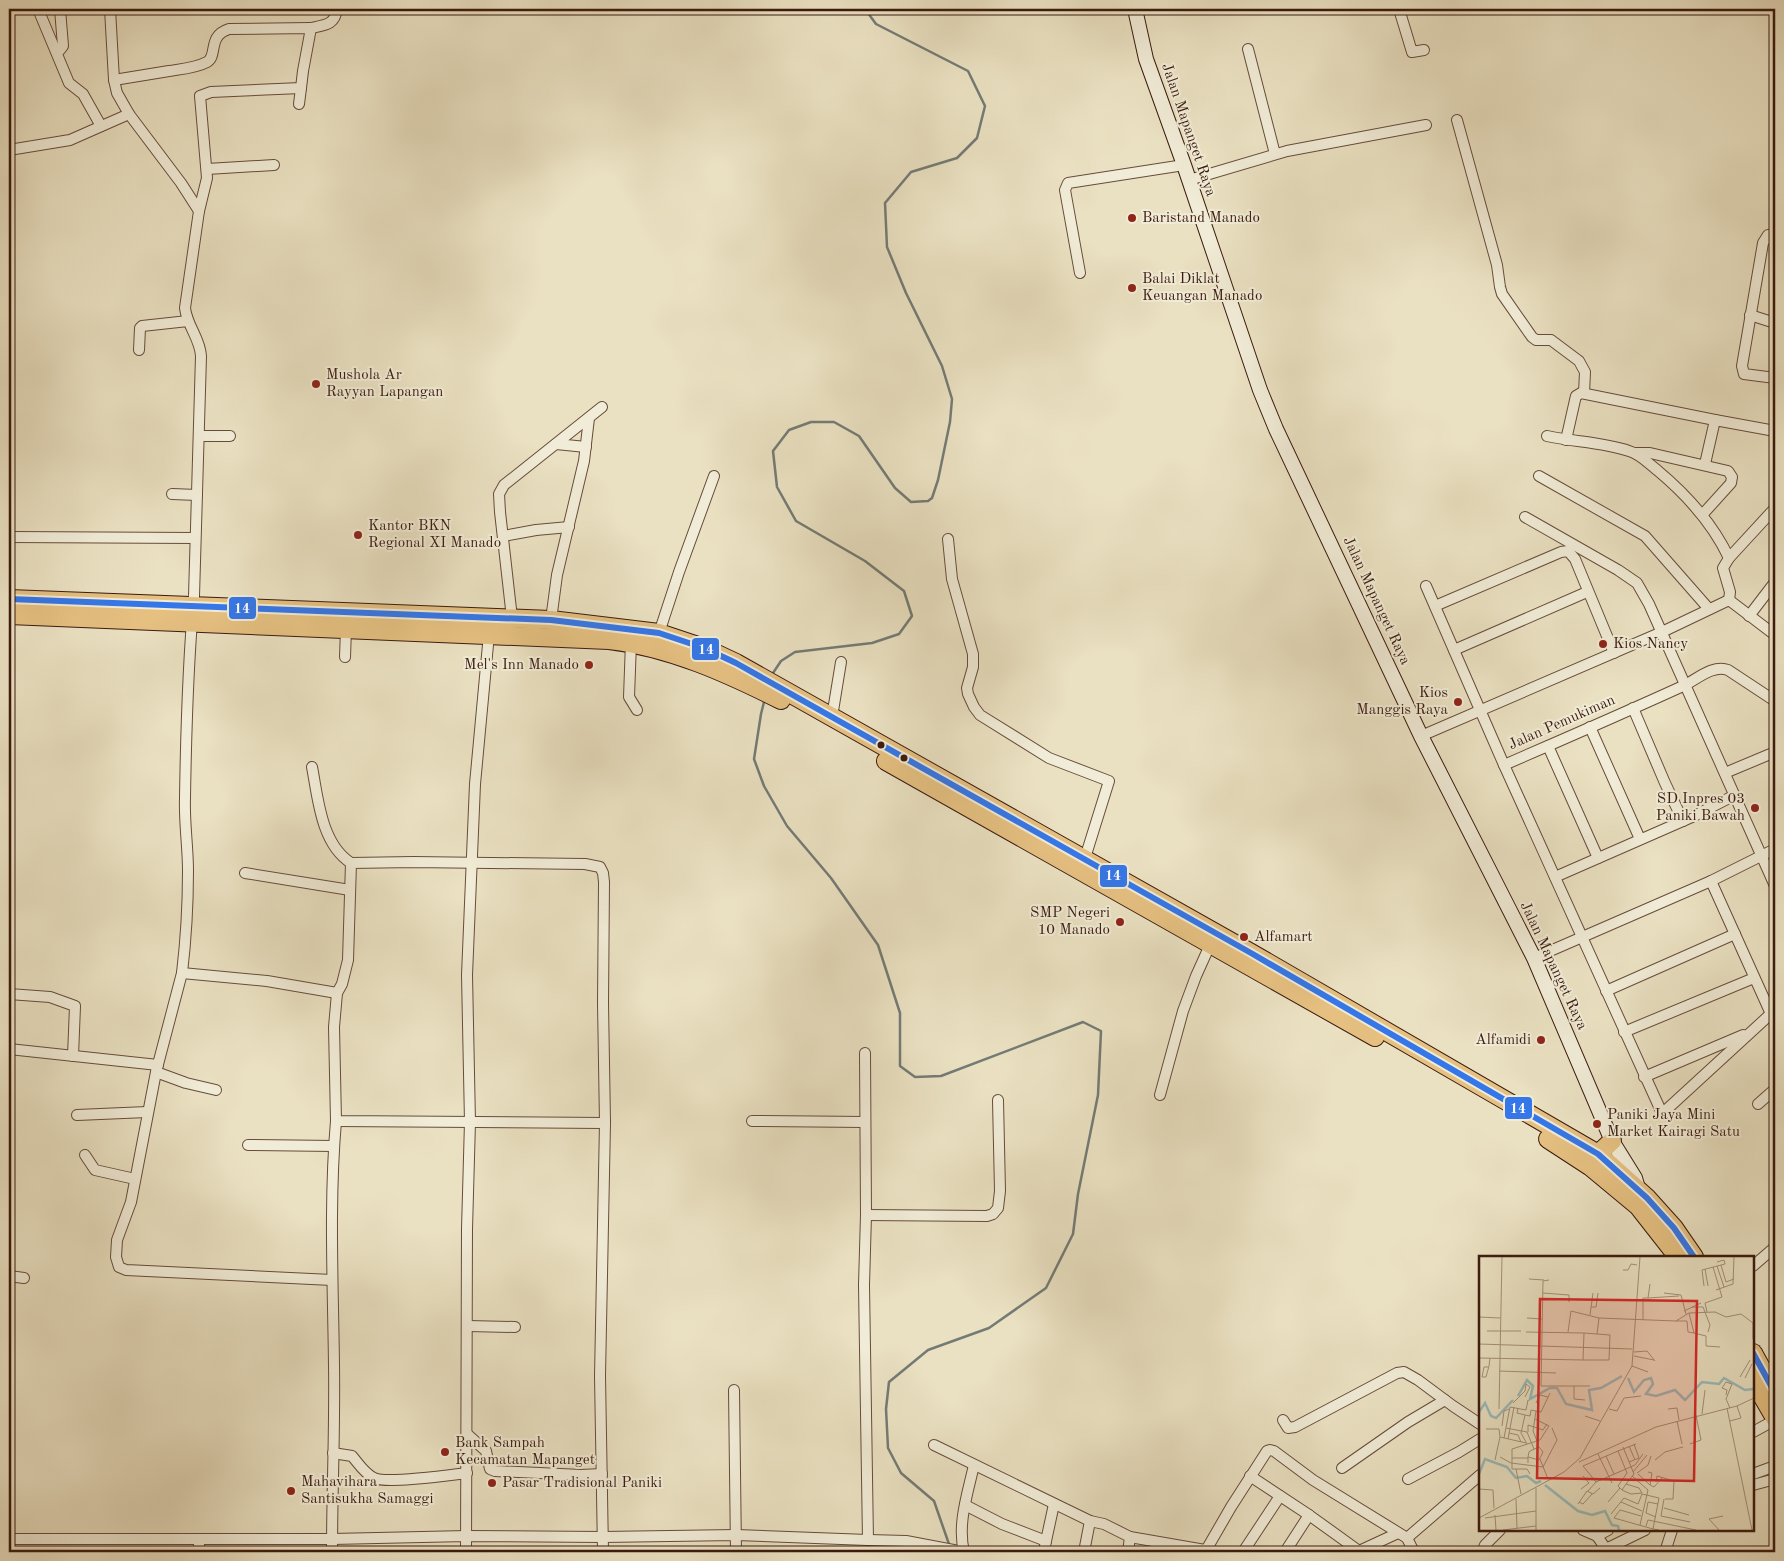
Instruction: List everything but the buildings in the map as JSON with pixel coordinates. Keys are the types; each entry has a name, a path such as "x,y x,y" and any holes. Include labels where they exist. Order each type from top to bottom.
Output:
{"highway":[{"path":"9,599 346,628 631,642 674,654 710,667 732,669"},
{"path":"9,614 512,618 550,620 659,633 704,648 732,669 832,717 926,777 1210,945 1370,1035 1566,1150 1630,1191 1674,1228 1693,1256"},
{"path":"780,693 794,706 926,777 1085,858 1598,1154 1630,1191 1638,1206 1677,1256"},
{"path":"1598,1154 1612,1141"},
{"path":"1754,1355 1775,1394"},
{"path":"1754,1382 1775,1419"}],"street":[{"path":"38,9 70,84 83,94 101,126"},
{"path":"56,50 61,49 62,46 60,9"},
{"path":"110,9 114,80 117,93 129,114 181,184 199,212"},
{"path":"114,80 185,68 207,62 211,58 216,38 229,28 311,28 332,22 336,18 337,9"},
{"name":"Jalan Mapanget Raya","path":"1135,9 1146,59 1260,390 1280,437 1421,736 1534,958 1612,1141 1635,1178 1637,1184 1630,1191"},
{"path":"1399,9 1412,52 1424,50"},
{"path":"299,104 311,28"},
{"path":"1248,49 1276,154"},
{"path":"302,88 210,92 200,96 207,178 199,212 185,308 188,321 201,350 184,800 188,868 188,920 182,973 147,1112 131,1202 117,1240 116,1257 119,1267 126,1270 332,1280"},
{"path":"9,150 70,140 129,114"},
{"path":"1457,120 1497,265 1502,294 1532,337 1536,340 1551,340 1579,361 1585,372 1584,393"},
{"path":"1189,180 1276,154 1426,125"},
{"path":"207,169 274,165"},
{"path":"1080,273 1065,190 1068,183 1184,165"},
{"path":"1775,235 1768,235 1763,243 1742,371 1744,374 1775,378"},
{"path":"1750,315 1775,322"},
{"path":"139,350 140,328 142,326 188,321"},
{"path":"1566,440 1576,396 1584,393 1775,431"},
{"path":"512,618 500,512 500,494 504,485 602,407"},
{"path":"550,620 586,447 589,418"},
{"path":"1706,464 1715,420"},
{"path":"199,436 230,436"},
{"path":"1547,436 1608,445 1634,453 1667,478 1703,514 1729,558"},
{"path":"556,444 586,447"},
{"path":"1634,453 1644,452 1706,464 1728,471 1732,479 1727,489 1703,514"},
{"path":"659,633 714,476"},
{"path":"1539,476 1645,536 1710,608"},
{"path":"172,494 197,495"},
{"path":"1729,600 1730,592 1723,568 1729,558 1775,508"},
{"path":"1525,518 1618,570 1636,583 1662,632 1686,684 1775,886"},
{"path":"503,536 569,527"},
{"path":"9,537 195,538"},
{"path":"948,539 952,579 973,654 973,667 967,688 974,707 990,722 1049,758 1109,781 1085,858"},
{"path":"1435,606 1565,551 1570,551 1614,653"},
{"path":"1748,616 1775,582"},
{"name":"Jalan Pemukiman","path":"1426,586 1504,765 1716,669 1725,668 1775,701"},
{"path":"1454,650 1587,592"},
{"path":"1421,736 1662,632 1729,600"},
{"path":"1729,600 1748,616 1775,634"},
{"path":"345,658 346,628"},
{"path":"466,1552 467,1229 470,1122 467,975 475,784 489,634"},
{"path":"631,642 629,697 637,710"},
{"path":"832,717 841,662"},
{"path":"1633,708 1683,821"},
{"path":"1590,727 1640,839"},
{"path":"1548,746 1598,858"},
{"path":"1725,773 1775,752"},
{"path":"1504,765 1644,1076 1660,1110 1664,1112 1773,1012 1754,978 1711,881"},
{"path":"312,767 325,828 335,847 351,863 585,864 600,866 603,872 605,1123 600,1376 603,1552"},
{"path":"1555,877 1683,821 1735,795"},
{"path":"1534,958 1711,881 1761,857 1775,848"},
{"path":"332,1552 334,1367 332,1280 336,1122 334,1027 337,992 342,984 348,960 351,863"},
{"path":"245,873 350,890"},
{"path":"1606,991 1735,934"},
{"path":"1160,1095 1183,1011 1210,945"},
{"path":"182,973 267,981 337,992"},
{"path":"1624,1032 1754,978"},
{"path":"9,994 50,997 75,1006 73,1056"},
{"path":"1644,1076 1748,1033"},
{"path":"9,1049 157,1068 186,1083 216,1090"},
{"path":"865,1053 866,1215 864,1285 868,1540"},
{"path":"1758,1104 1775,1089"},
{"path":"866,1215 988,1216 993,1214 998,1208 1000,1191 998,1100"},
{"path":"77,1115 147,1112"},
{"path":"752,1121 866,1122"},
{"path":"336,1122 605,1123"},
{"path":"248,1145 334,1146"},
{"path":"85,1155 95,1170 135,1179"},
{"path":"1754,1265 1775,1247"},
{"path":"9,1276 24,1278"},
{"path":"468,1326 515,1327"},
{"path":"1283,1420 1288,1428 1294,1426 1402,1372 1406,1372 1479,1423"},
{"path":"734,1390 736,1552"},
{"path":"1342,1468 1408,1422 1445,1400"},
{"path":"1754,1431 1775,1419"},
{"path":"467,1434 486,1452 490,1469 496,1471 581,1475 602,1474"},
{"path":"1408,1479 1479,1440"},
{"path":"934,1445 1090,1521 1104,1524 1130,1537 1205,1551 1250,1476 1267,1451 1272,1450 1313,1480 1403,1536 1414,1552"},
{"path":"333,1453 352,1456 362,1469 381,1480 415,1479 467,1473"},
{"path":"9,1540 332,1540 467,1536 603,1537 736,1535 906,1542 964,1552 962,1519 974,1465"},
{"path":"1754,1474 1775,1466"},
{"path":"1250,1476 1309,1515 1358,1552 1403,1536 1479,1477"},
{"path":"1754,1485 1775,1479"},
{"path":"1243,1552 1280,1496"},
{"path":"1044,1552 1054,1504"},
{"path":"965,1505 1002,1524 1046,1541"},
{"path":"1285,1552 1309,1515"},
{"path":"1084,1552 1090,1521"},
{"path":"1482,1552 1485,1545 1499,1531"},
{"path":"1585,1531 1597,1536 1605,1550 1643,1531"},
{"path":"1597,1536 1606,1531"},
{"path":"1666,1552 1672,1531"},
{"path":"1128,1552 1130,1537"},
{"path":"199,1540 199,1552"}],"waterway":[{"path":"771,676 781,661 795,652 872,643 899,634 912,616 904,591 865,561 796,521 777,487 773,451 789,430 811,422 834,422 859,436 895,488 911,502 928,501 932,498 938,480 950,422 952,399 942,366 906,293 887,247 885,203 911,172 957,158 977,138 985,106 968,71 876,24 865,9"},
{"path":"765,698 754,759 764,786 787,826 831,878 878,945 900,1013 900,1066 915,1077 941,1076 1083,1022 1101,1031 1098,1095 1078,1194 1073,1234 1046,1288 989,1328 928,1350 889,1382 886,1409 888,1448 901,1473 934,1501 950,1547"}],"transit line":[{"name":"14","path":"9,599 551,620 659,633 704,648 736,663 1251,953 1598,1154 1647,1198 1674,1228 1693,1256"},
{"name":"14","path":"1754,1355 1775,1393"}],"place":[{"name":"Baristand Manado","path":"1132,218"},
{"name":"Balai Diklat Keuangan Manado","path":"1132,288"},
{"name":"Mushola Ar Rayyan Lapangan","path":"316,384"},
{"name":"Kantor BKN Regional XI Manado","path":"358,535"},
{"name":"Kios Nancy","path":"1603,644"},
{"name":"Mel's Inn Manado","path":"589,665"},
{"name":"Kios Manggis Raya","path":"1458,702"},
{"name":"SD Inpres 03 Paniki Bawah","path":"1755,808"},
{"name":"SMP Negeri 10 Manado","path":"1120,922"},
{"name":"Alfamart","path":"1244,937"},
{"name":"Alfamidi","path":"1541,1040"},
{"name":"Paniki Jaya Mini Market Kairagi Satu","path":"1597,1124"},
{"name":"Bank Sampah Kecamatan Mapanget","path":"445,1452"},
{"name":"Pasar Tradisional Paniki","path":"492,1483"},
{"name":"Mahavihara Santisukha Samaggi","path":"291,1491"}]}
